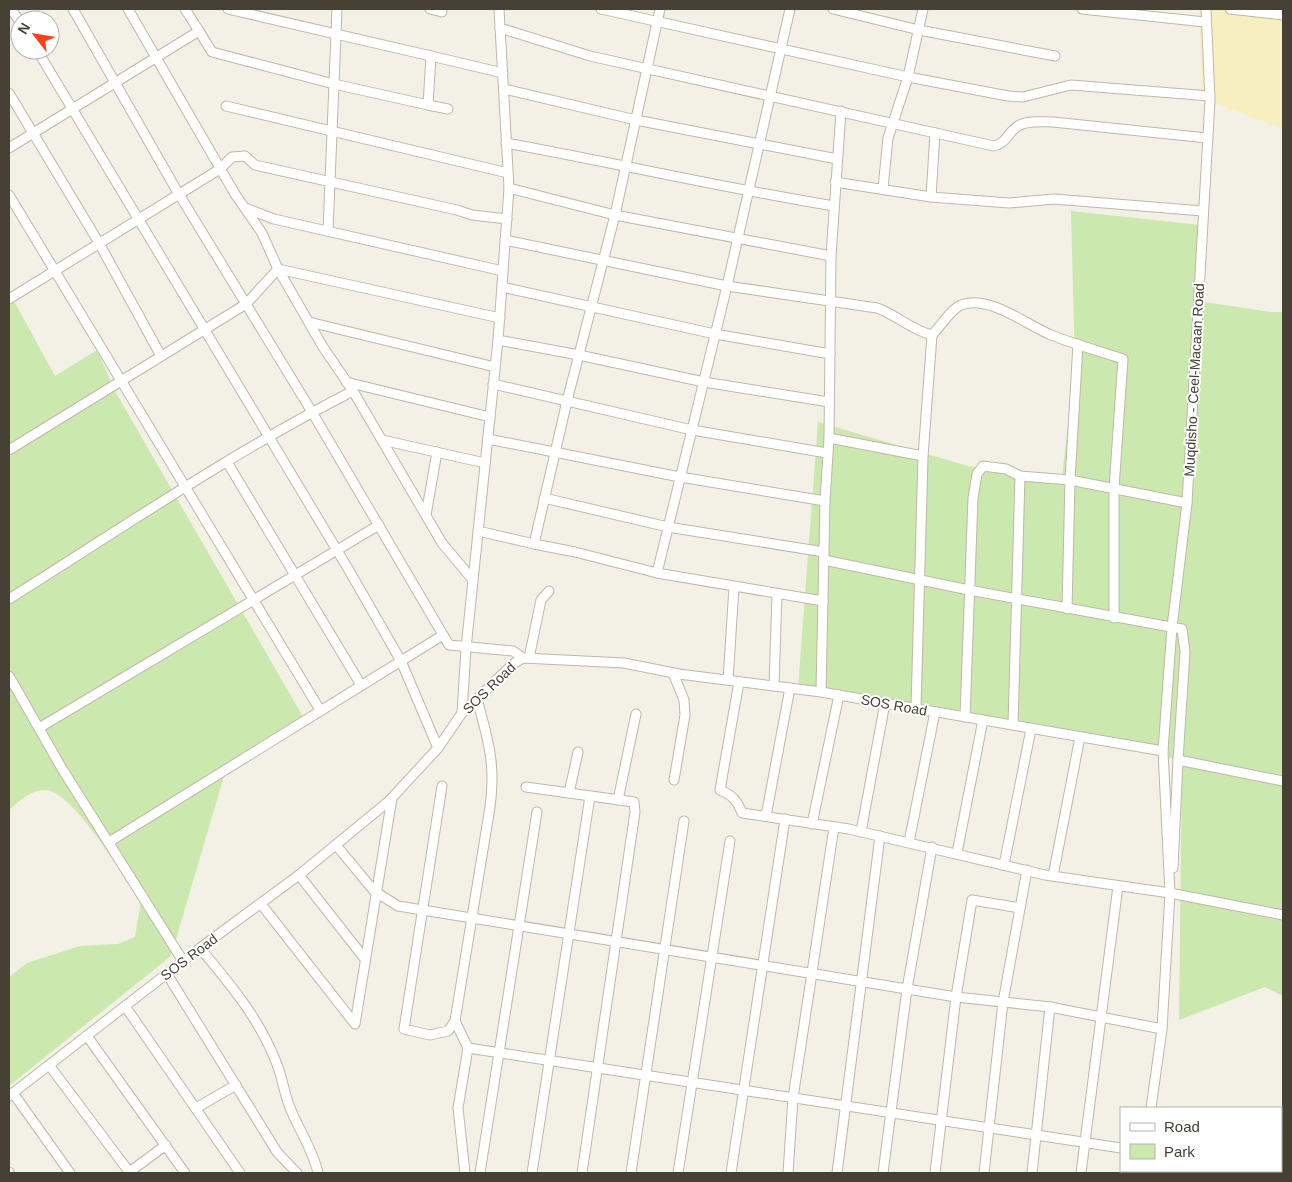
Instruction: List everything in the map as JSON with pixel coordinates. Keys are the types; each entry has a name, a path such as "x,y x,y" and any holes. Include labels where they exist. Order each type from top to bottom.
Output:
{"street":[{"path":"73,9 178,194 312,412 449,645 513,651 526,658 541,600 549,591"},
{"path":"128,9 220,169 262,232 278,269 309,322 353,391 442,543 473,580"},
{"path":"184,9 212,52 334,84 448,109"},
{"path":"228,9 503,73"},
{"path":"328,231 337,9"},
{"path":"430,9 442,12"},
{"path":"462,713 466,648 498,340 507,219 508,173 499,9"},
{"path":"601,9 908,77 1023,98 1071,85 1210,96"},
{"path":"534,544 567,401 615,215 660,9"},
{"path":"657,573 727,286 790,9"},
{"path":"833,9 919,30 1055,56"},
{"path":"883,188 888,138 908,77 923,9"},
{"path":"1082,9 1205,22"},
{"name":"Muqdisho - Ceel-Macaan Road","path":"1170,893 1163,751 1172,627 1187,503 1210,96 1205,22 1206,9"},
{"path":"1230,9 1283,15"},
{"path":"500,28 590,56 647,70 994,146 1003,144 1017,126 1030,122 1053,122 1208,138"},
{"path":"9,148 199,31"},
{"path":"428,105 431,56"},
{"path":"44,60 401,660 438,748"},
{"path":"504,89 636,120 837,159"},
{"path":"9,93 99,243 161,356"},
{"path":"226,106 508,173"},
{"path":"821,692 825,501 829,438 831,256 841,111"},
{"path":"931,197 935,133"},
{"path":"506,142 626,164 748,192 834,206"},
{"path":"9,299 220,169 232,158 245,156 255,165 457,210 472,215 507,219"},
{"path":"835,182 931,197 1009,203 1054,199 1203,211"},
{"path":"508,188 615,215 831,256"},
{"path":"9,195 320,710"},
{"path":"245,208 274,219 503,271"},
{"path":"505,240 727,286 877,308 893,313 917,331 932,335"},
{"path":"9,450 246,304 278,269"},
{"path":"278,269 500,318"},
{"path":"502,287 715,334 830,354"},
{"path":"916,708 924,456 932,335 951,313 962,305 982,304 1002,310 1050,334 1123,359 1114,488 1114,618"},
{"path":"309,322 495,367"},
{"path":"498,340 704,382 829,402"},
{"path":"1067,609 1070,480 1078,344"},
{"path":"346,382 490,416"},
{"path":"493,384 692,430 827,454"},
{"path":"9,599 227,462 312,412 353,391"},
{"path":"829,438 924,456"},
{"path":"488,439 680,477 825,501"},
{"path":"382,440 485,464"},
{"path":"426,515 436,452"},
{"path":"227,462 362,685"},
{"path":"965,717 973,498 977,474 983,466 1006,469 1020,476 1070,480 1187,503"},
{"path":"1013,725 1020,476"},
{"path":"544,498 668,527 824,556 921,581 1182,629 1185,652 1178,760 1176,845 1170,893 1162,1029 1151,1107"},
{"path":"39,728 379,525"},
{"path":"478,531 575,552 657,573 823,601"},
{"path":"728,680 734,587"},
{"path":"774,686 777,594"},
{"path":"108,842 443,635"},
{"name":"SOS Road","path":"11,1095 200,948 262,904 392,798 438,748 462,713 513,664 526,658 624,663 673,673 821,692 1163,751"},
{"path":"673,673 684,700 685,715 674,780"},
{"path":"9,676 108,842 183,961"},
{"path":"739,682 720,790 737,800 742,813 861,832 1053,876 1170,893 1283,915"},
{"path":"766,816 790,688"},
{"path":"812,824 839,695"},
{"path":"442,786 424,911 404,1029 430,1035 452,1029 455,1021 494,778 488,737 478,699"},
{"path":"861,832 885,703"},
{"path":"909,842 935,712"},
{"path":"618,800 636,714"},
{"path":"957,853 983,720"},
{"path":"1004,865 1031,728"},
{"path":"1053,876 1080,737"},
{"path":"569,793 578,752"},
{"path":"1178,760 1283,781"},
{"path":"526,787 634,802 636,812 582,1173"},
{"path":"532,1173 590,796"},
{"path":"262,904 355,1024 392,798"},
{"path":"480,1173 537,812"},
{"path":"732,1173 761,966 785,819"},
{"path":"631,1173 644,1075 684,821"},
{"path":"788,1173 793,1098 810,974 834,827"},
{"path":"837,1173 880,836"},
{"path":"678,1173 730,841"},
{"path":"336,845 376,893 398,906 956,997 1050,1007 1162,1029"},
{"path":"883,1173 907,989 932,847"},
{"path":"984,1173 1003,1002 1027,870"},
{"path":"299,875 365,959"},
{"path":"1082,1173 1118,886"},
{"path":"935,1173 956,997 972,900 1020,908"},
{"path":"200,948 242,998 254,1017 277,1063 290,1109 314,1154 318,1173"},
{"path":"167,974 277,1152 297,1173"},
{"path":"125,1006 240,1173"},
{"path":"1032,1173 1050,1007"},
{"path":"455,1021 468,1048 458,1108 465,1173"},
{"path":"87,1036 185,1173"},
{"path":"468,1048 1120,1148"},
{"path":"49,1065 129,1173 166,1145"},
{"path":"196,1108 236,1085"},
{"path":"11,1095 70,1173"}],"green space":[{"path":"1071,211 1200,225 1204,302 1271,312 1283,312 1283,996 1265,987 1179,1020 1182,760 798,688 818,422 968,466 1062,476 1075,367"},
{"path":"9,292 55,376 97,350 116,393 306,722 227,766 171,956 9,1086 9,977 27,963 80,946 118,944 135,937 141,902 98,837 70,804 57,794 40,790 26,797 9,810"}],"sand":[{"path":"1199,9 1283,9 1283,129 1202,98"}]}
